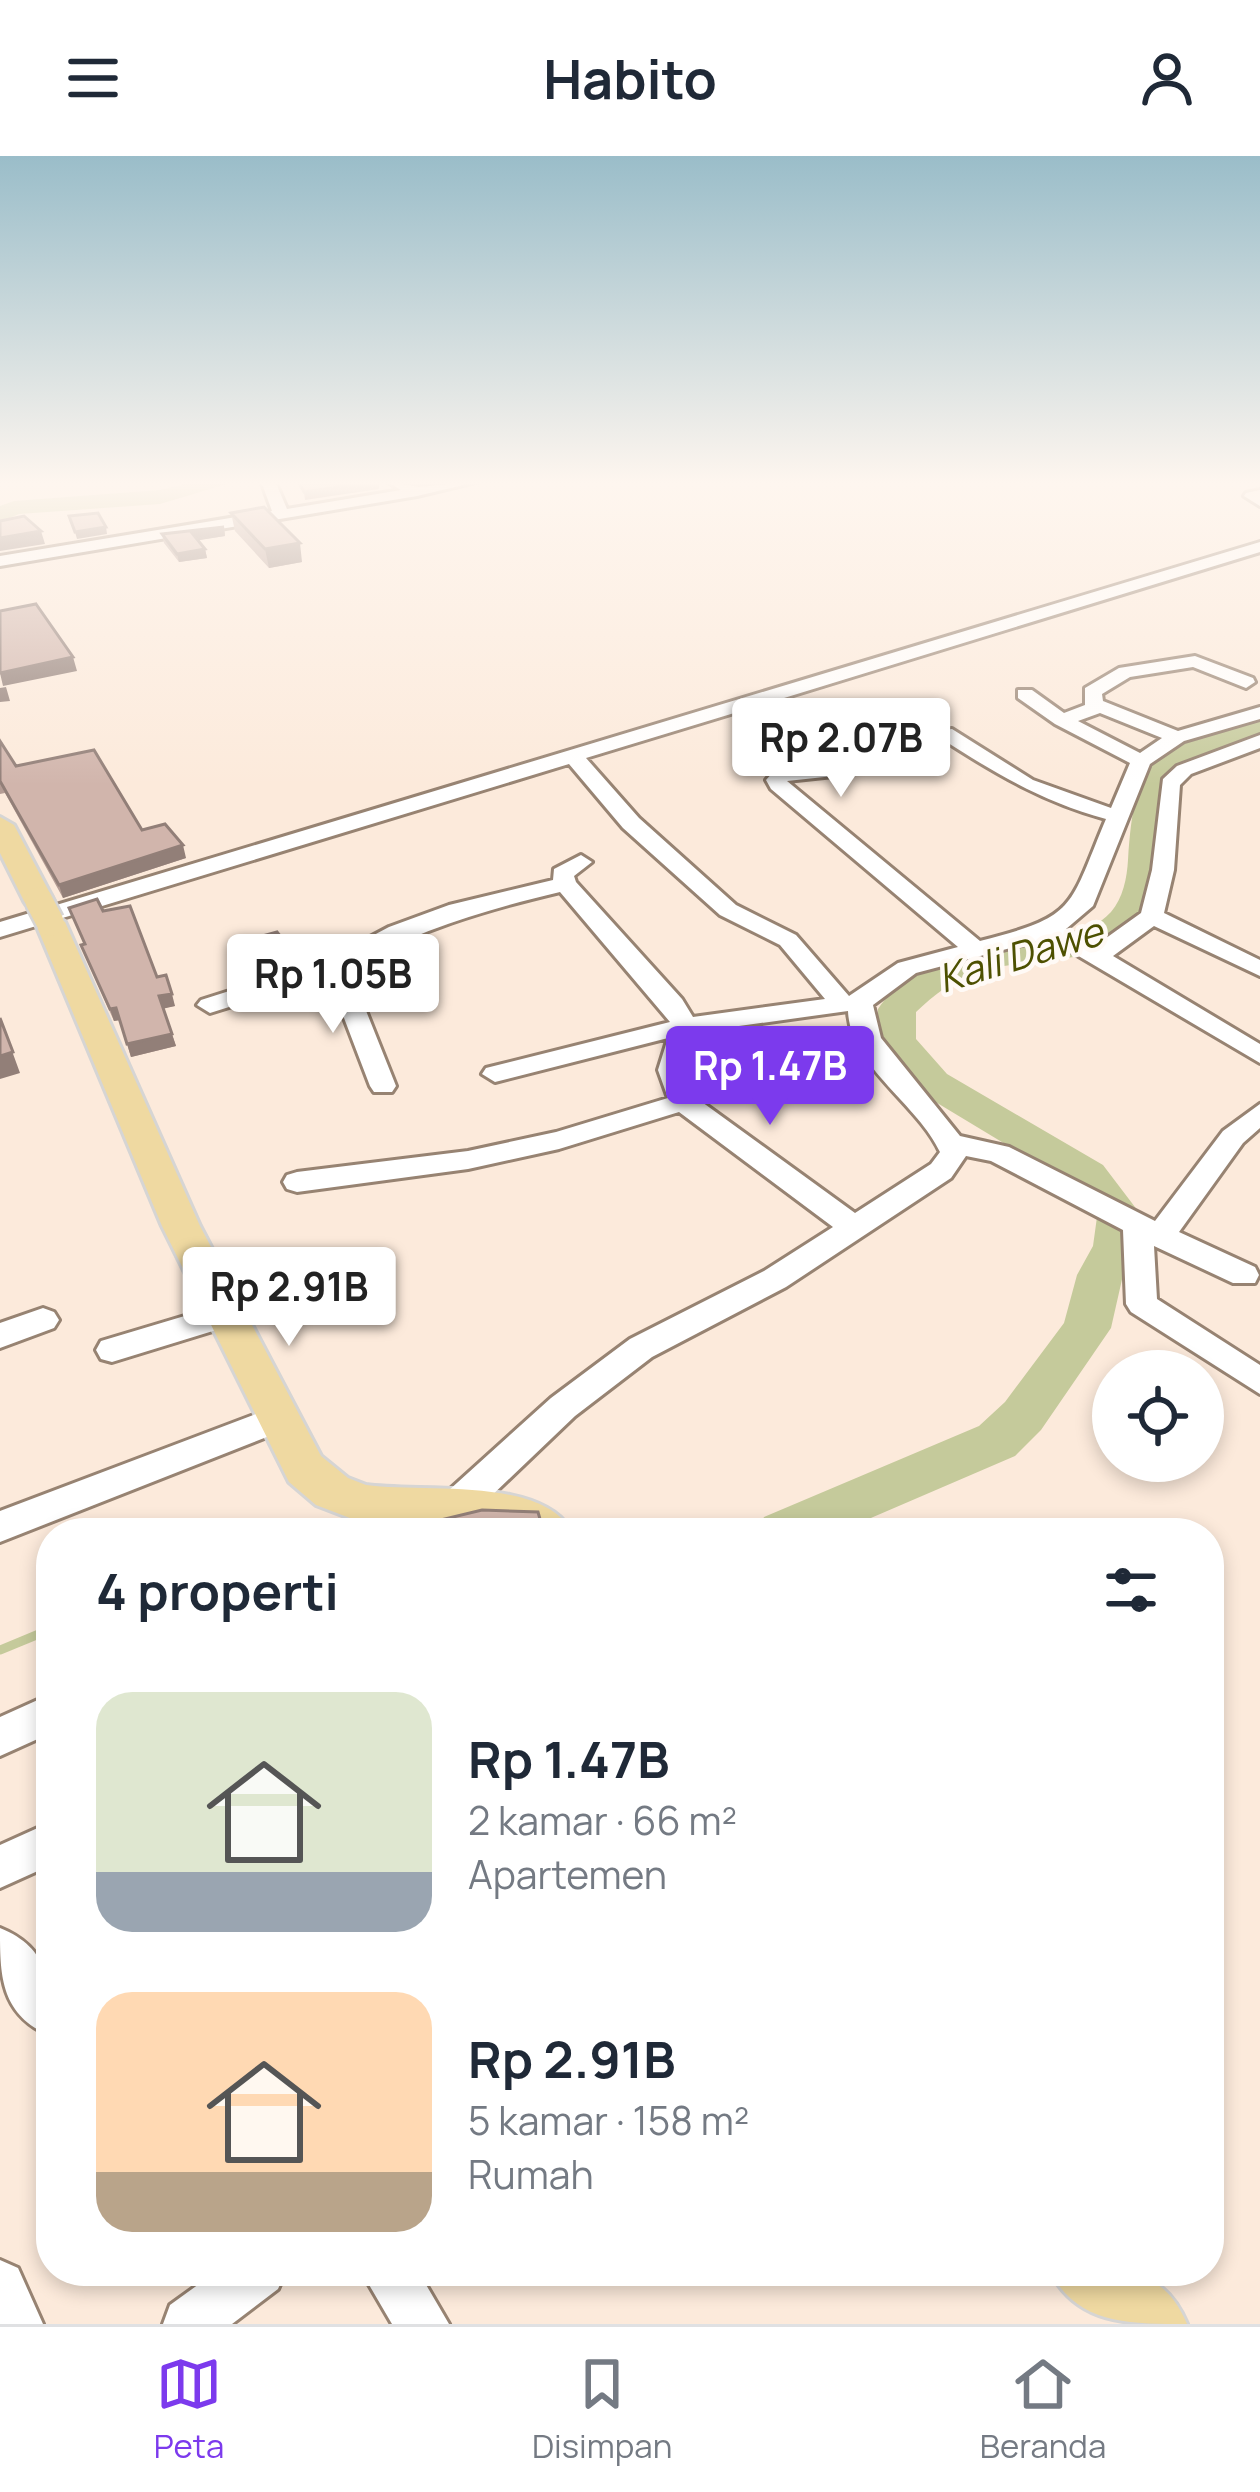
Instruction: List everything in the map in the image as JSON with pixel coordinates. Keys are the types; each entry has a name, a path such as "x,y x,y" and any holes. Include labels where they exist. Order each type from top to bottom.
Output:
{"main road":[{"path":"2,832 44,912 172,1205 305,1469 322,1489 338,1497 401,1509 524,1518"},
{"path":"1104,2286 1153,2324"}],"street":[{"path":"0,930 1144,582"},
{"path":"1096,705 1092,692 1114,677 1174,663 1199,661 1246,682"},
{"path":"1025,694 1062,720 1141,760"},
{"path":"757,700 793,729 827,729 857,761 853,766 782,774 778,785 973,948"},
{"path":"1062,720 1096,705 1178,737 1236,739"},
{"path":"1152,916 1163,870 1170,784 1184,770 1236,739 1260,713"},
{"path":"848,749 945,733 1037,790 1118,816"},
{"path":"1073,944 1081,906 1141,760 1178,737"},
{"path":"450,1512 562,1407 641,1348 775,1279 952,1160 952,1143 941,1123 878,1052 851,1002 788,940 728,910 631,824 571,754"},
{"path":"580,862 562,874 565,884 673,1004 686,1026 671,1070 683,1102 853,1226"},
{"path":"210,1005 336,965 397,932 458,910 565,884"},
{"path":"495,1074 686,1026 851,1002 907,968 973,948 1073,944 1152,916 1260,969"},
{"path":"1233,954 1260,942"},
{"path":"1073,944 1260,1055"},
{"path":"336,965 383,1086"},
{"path":"297,1182 468,1160 559,1140 683,1102"},
{"path":"1260,1113 1149,1231 1142,1304 1260,1382"},
{"path":"952,1143 998,1154 1244,1275"},
{"path":"112,1350 228,1315"},
{"path":"0,1336 43,1320"},
{"path":"0,1527 280,1418"},
{"path":"0,1737 36,1720"},
{"path":"0,1867 36,1850"},
{"path":"0,1950 36,1994"},
{"path":"0,2286 17,2324"},
{"path":"189,2324 240,2286"},
{"path":"397,2286 423,2324"}],"building":[{"path":"36,604 73,657 0,673 0,611"},
{"path":"0,741 16,766 94,750 142,830 165,824 183,845 59,885 0,781"},
{"path":"97,899 103,911 130,906 157,977 166,975 172,994 159,996 172,1034 127,1044 116,1008 110,1009 69,908"},
{"path":"277,932 291,950 247,964 234,944"},
{"path":"0,1018 13,1052 0,1056"},
{"path":"482,1510 538,1512 540,1518 449,1518"}],"waterway":[{"name":"Kali Dawe","path":"815,1518 997,1441 1023,1416 1087,1328 1100,1275 1116,1246 1119,1215 1088,1175 933,1083 897,1041 897,1009 932,980 963,964 1072,946 1108,931 1123,919 1142,884 1146,807 1160,771 1193,747 1260,725"},
{"name":"Kali Dawe","path":"0,1650 36,1635"}]}
